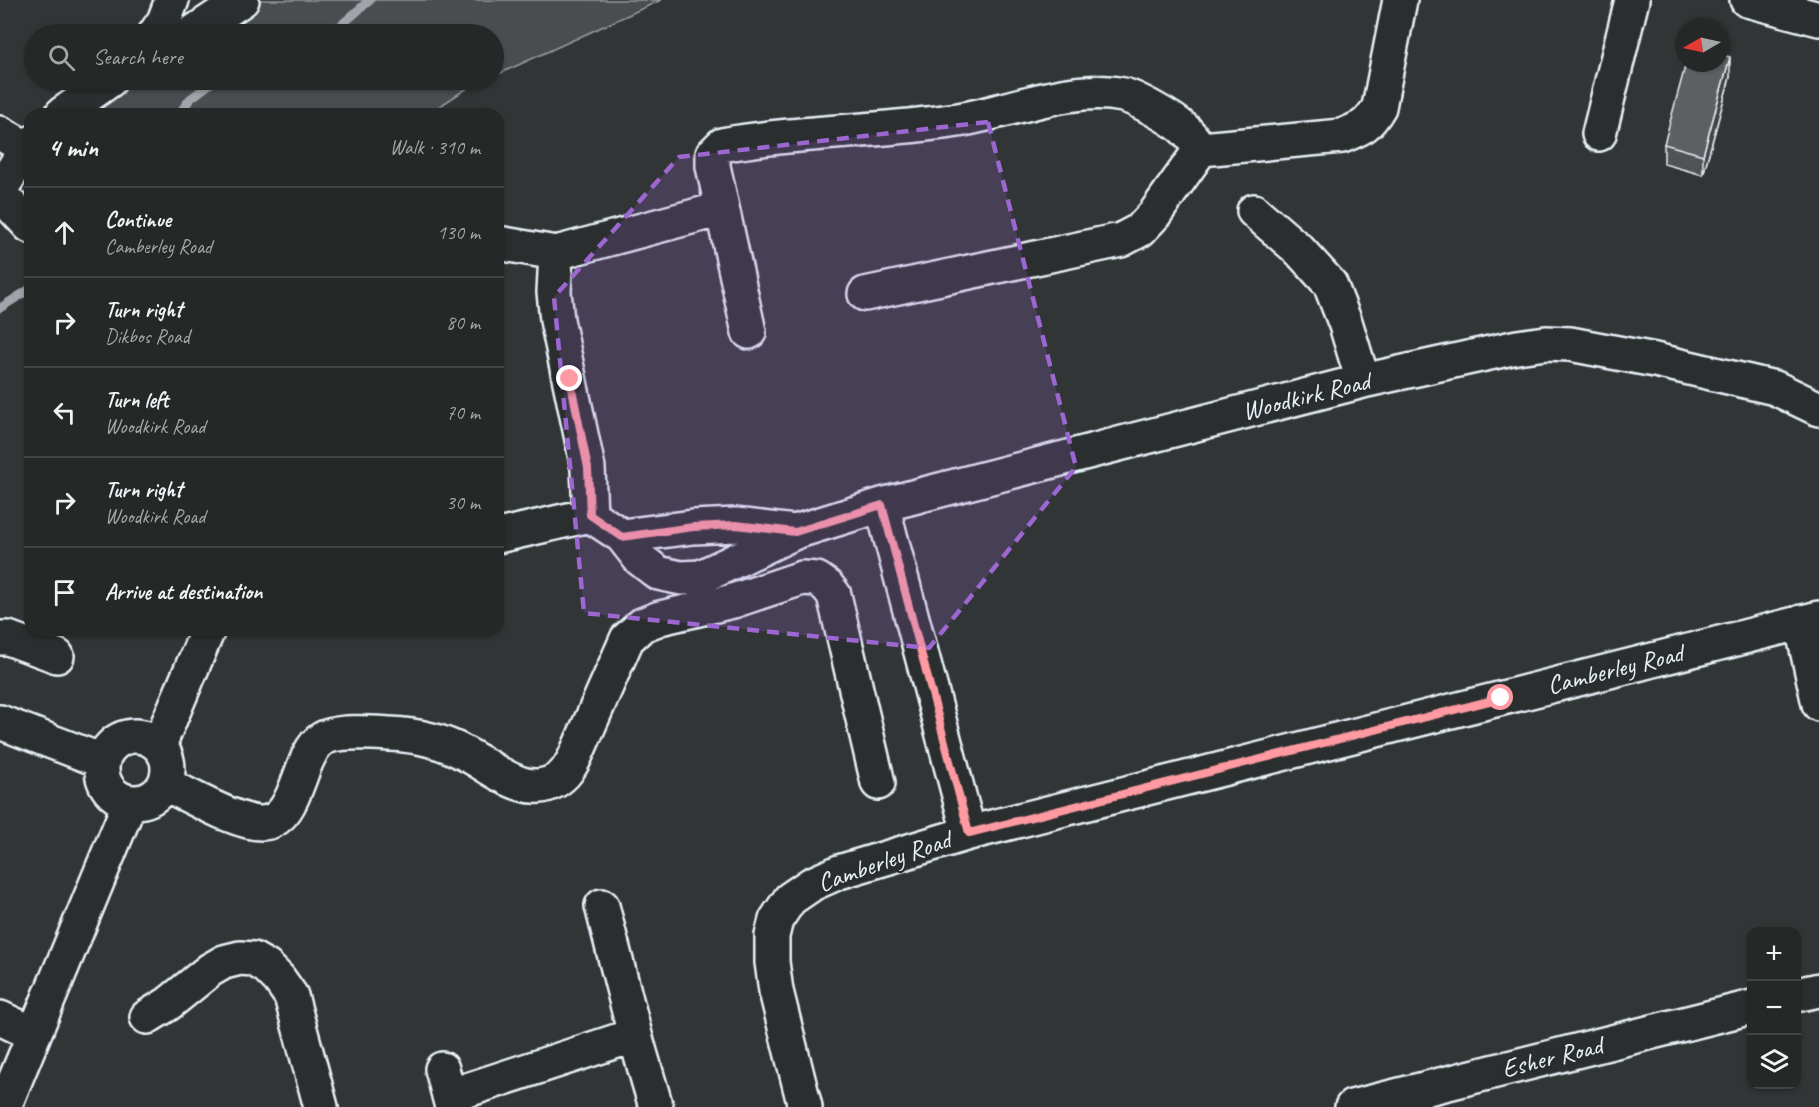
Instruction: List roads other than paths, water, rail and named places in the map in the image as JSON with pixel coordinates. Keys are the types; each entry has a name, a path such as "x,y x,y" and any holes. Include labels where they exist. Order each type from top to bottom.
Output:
{"street":[{"path":"162,24 172,0"},
{"path":"206,24 242,0"},
{"path":"865,294 1121,240 1140,230 1154,215 1201,149 1342,136 1357,130 1371,121 1379,107 1400,0"},
{"path":"1599,134 1632,0"},
{"path":"1747,0 1819,19"},
{"path":"70,108 96,90"},
{"path":"749,332 721,209 713,154 722,145 956,120 1072,94 1098,92 1125,96 1183,128 1201,149"},
{"path":"18,141 0,192 24,219"},
{"path":"504,244 556,252 721,209"},
{"path":"1254,211 1299,250 1330,284 1346,325 1363,381"},
{"path":"504,535 590,515 588,468 557,320 554,292 556,252"},
{"name":"Woodkirk Road","path":"590,515 622,537 640,559 658,573 681,578 701,577 795,532 882,505 1363,381 1517,347 1546,343 1570,344 1655,360 1775,388 1819,409"},
{"path":"882,505 969,833"},
{"name":"Woodkirk Road","path":"622,537 693,527 736,525 795,532"},
{"path":"165,784 237,817 262,823 273,821 288,805 313,750 322,739 357,732 399,734 428,739 465,753 518,783 537,786 549,784 564,775 575,757 627,639 642,625 660,618 733,601 802,578 817,579 834,595 878,783"},
{"path":"1810,620 1819,704"},
{"name":"Camberley Road","path":"805,1107 776,991 772,962 772,936 776,920 790,899 812,884 839,872 969,833 1810,620"},
{"path":"159,745 205,636"},
{"path":"0,638 8,638 57,656"},
{"path":"0,722 102,761"},
{"path":"131,735 141,736 159,745 168,764 165,784 150,799 141,802 120,799 104,783 101,772 102,761 112,744 121,738 131,735"},
{"path":"4,1107 130,802"},
{"path":"602,906 656,1107"},
{"path":"147,1017 224,962 240,958 253,959 267,967 291,996 321,1107"},
{"path":"1801,994 1819,990"},
{"name":"Esher Road","path":"1352,1107 1747,1008"},
{"path":"0,1018 34,1034"},
{"path":"448,1091 635,1035"}],"waterway":[{"path":"342,24 370,0"},
{"path":"183,108 190,99 202,90"},
{"path":"0,308 24,293"}]}
